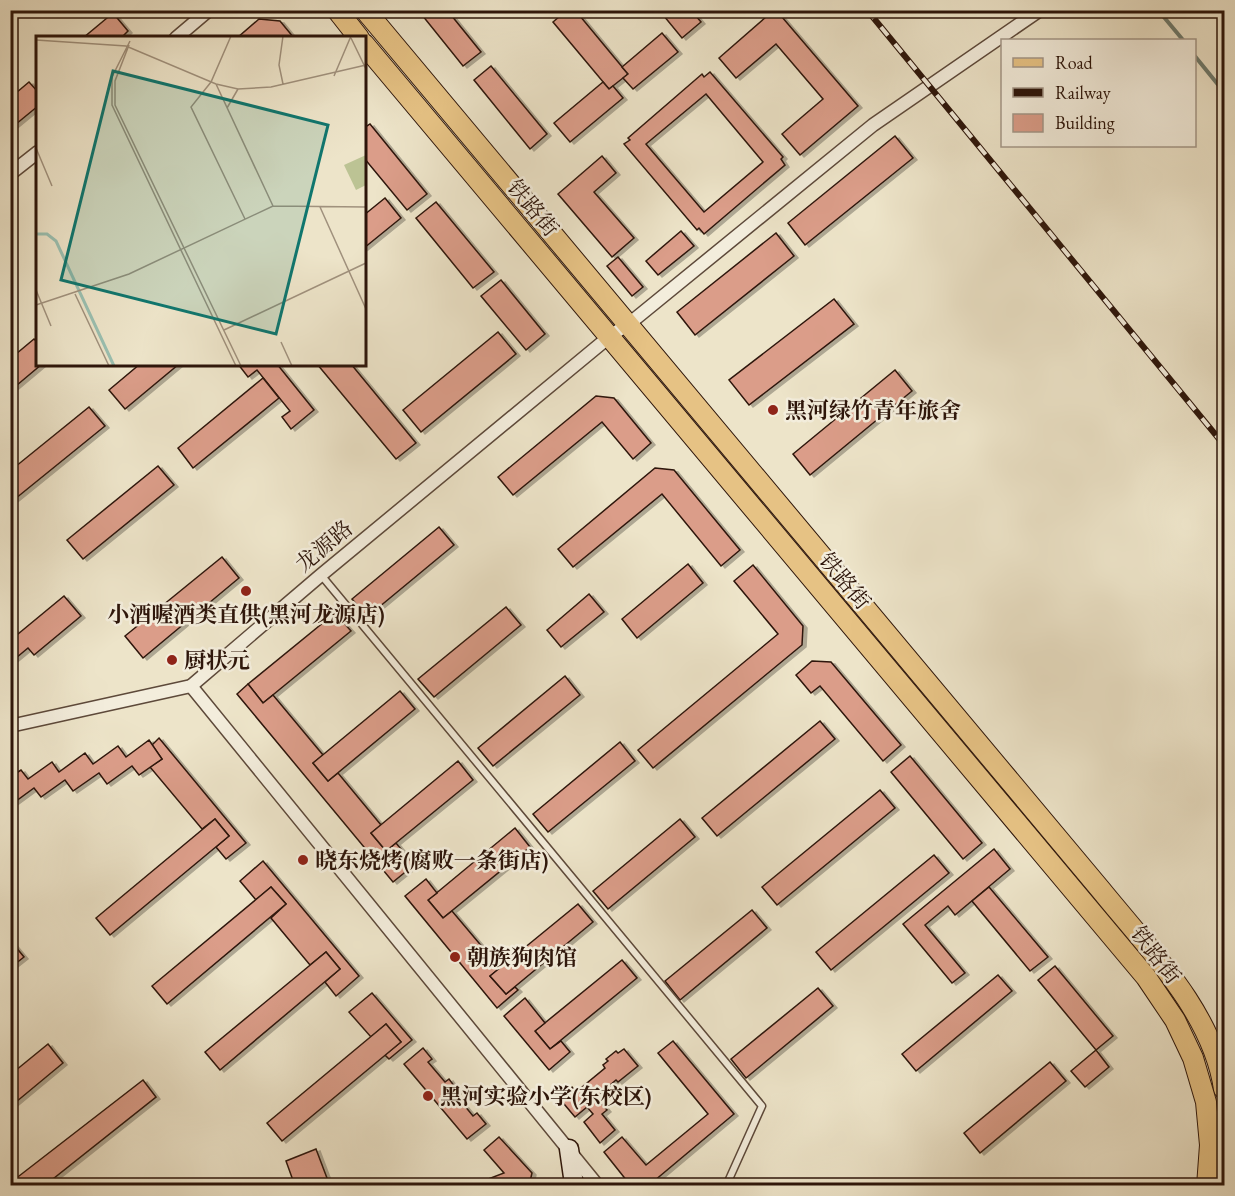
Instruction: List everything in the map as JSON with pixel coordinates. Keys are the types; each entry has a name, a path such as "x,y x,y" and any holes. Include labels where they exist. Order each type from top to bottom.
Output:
{"main road":[{"path":"337,10 357,36"},
{"name":"铁路街","path":"365,10 1166,969 1195,1011 1213,1047 1224,1089"},
{"name":"铁路街","path":"366,46 1146,977 1175,1020 1193,1058 1206,1102 1210,1145 1207,1185"}],"street":[{"path":"178,36 209,10"},
{"name":"龙源路","path":"10,726 191,686 321,575 609,337 873,125 1040,10"},
{"path":"10,174 36,154"},
{"path":"191,686 598,1185"},
{"path":"569,1149 573,1185"}],"lane":[{"path":"321,575 762,1106 726,1185"}],"building":[{"path":"418,10 447,10 481,52 463,66"},
{"path":"567,10 575,10 628,74 609,89 553,22"},
{"path":"659,10 691,10 701,22 682,38"},
{"path":"774,10 858,106 800,155 782,134 823,99 776,44 736,78 719,58"},
{"path":"113,13 128,31 123,36 85,36"},
{"path":"259,19 280,21 292,36 239,36"},
{"path":"662,33 678,52 633,89 623,78 628,74 622,67"},
{"path":"491,66 547,134 530,149 474,80"},
{"path":"710,72 783,157 781,159 785,165 704,234 699,228 697,230 624,144 702,74 704,77","holes":["706,94 763,162 704,212 646,144"]},
{"path":"29,82 36,90 36,108 10,129 10,98"},
{"path":"603,82 609,89 613,86 623,98 570,142 554,123"},
{"path":"370,124 427,194 407,210 366,160 366,127"},
{"path":"895,136 913,158 805,245 788,223"},
{"path":"602,156 616,173 594,192 634,238 612,257 558,194"},
{"path":"385,198 401,218 366,246 366,213"},
{"path":"436,202 494,272 473,288 416,218"},
{"path":"681,231 694,246 658,275 646,261"},
{"path":"776,233 794,256 695,335 677,312"},
{"path":"618,257 643,287 632,296 607,266"},
{"path":"501,280 545,334 526,350 481,296"},
{"path":"834,299 854,324 749,405 729,380"},
{"path":"498,332 516,354 421,432 403,410"},
{"path":"34,339 36,341 36,366 40,366 10,391 10,359"},
{"path":"138,366 177,366 125,409 109,390"},
{"path":"240,366 279,366 314,410 291,429 282,417 290,411 257,370 248,377"},
{"path":"319,366 353,366 416,443 396,459"},
{"path":"895,370 912,391 810,475 793,454"},
{"path":"263,378 279,398 193,468 178,448"},
{"path":"596,396 614,398 651,443 633,459 602,422 513,495 498,477"},
{"path":"89,407 105,426 10,503 10,471"},
{"path":"158,466 174,485 83,559 67,540"},
{"path":"655,468 674,470 740,550 721,566 662,494 573,567 558,549"},
{"path":"439,527 454,545 367,617 352,599"},
{"path":"222,557 239,578 143,658 125,636"},
{"path":"688,564 703,583 637,638 622,619"},
{"path":"753,565 803,626 802,645 653,768 638,750 778,634 734,581"},
{"path":"589,594 604,612 561,647 547,630"},
{"path":"64,596 81,616 34,655 28,648 10,663 10,630 13,628 18,634"},
{"path":"506,607 521,625 434,697 418,679"},
{"path":"335,613 351,631 263,703 248,684"},
{"path":"812,661 831,662 901,745 883,761 820,686 811,693 796,675"},
{"path":"565,676 580,695 493,766 478,748"},
{"path":"248,684 263,703 273,695 323,755 313,763 328,781 338,773 381,825 371,833 386,851 396,843 414,865 393,882 237,694"},
{"path":"400,691 415,709 328,781 313,763"},
{"path":"820,721 835,739 717,836 702,818"},
{"path":"159,738 246,843 226,859 216,847 229,836 215,819 202,829 150,767 162,759 152,745"},
{"path":"149,740 162,759 139,775 132,766 107,784 99,773 73,791 65,780 41,797 34,788 12,804 10,802 10,777 21,770 28,779 52,762 59,772 85,753 93,764 118,746 126,757"},
{"path":"620,742 635,761 548,832 533,814"},
{"path":"910,756 982,843 963,859 891,772"},
{"path":"458,761 473,780 386,851 371,833"},
{"path":"880,790 895,808 777,905 762,887"},
{"path":"215,819 229,836 110,935 96,918"},
{"path":"680,819 695,837 608,909 593,891"},
{"path":"515,828 530,847 443,918 428,900"},
{"path":"994,849 1010,869 955,915 948,906 925,925 965,973 952,983 903,924"},
{"path":"934,855 949,873 831,970 816,952"},
{"path":"263,861 359,976 336,996 325,982 340,969 326,952 310,965 271,918 286,904 271,887 256,900 240,881"},
{"path":"426,879 437,893 428,900 443,918 452,911 500,968 490,976 506,994 515,987 518,990 497,1008 405,896"},
{"path":"271,887 286,904 167,1004 152,986"},
{"path":"989,887 1048,957 1030,971 972,901"},
{"path":"578,904 593,922 506,994 490,976"},
{"path":"752,910 767,928 680,1000 665,981"},
{"path":"10,940 24,957 10,968"},
{"path":"326,952 340,969 220,1070 205,1052"},
{"path":"622,960 637,978 550,1049 535,1031"},
{"path":"1055,966 1113,1036 1096,1050 1038,980"},
{"path":"998,975 1012,991 916,1071 902,1054"},
{"path":"818,988 833,1006 746,1078 731,1059"},
{"path":"372,993 412,1040 389,1059 385,1055 401,1042 386,1024 371,1037 349,1012"},
{"path":"525,998 545,1023 535,1031 550,1049 561,1041 570,1052 549,1070 504,1016"},
{"path":"386,1024 401,1042 282,1141 267,1123"},
{"path":"673,1041 734,1114 648,1186 631,1186 604,1152 622,1137 646,1165 708,1114 658,1053"},
{"path":"48,1044 63,1063 10,1107 10,1075"},
{"path":"423,1048 432,1059 428,1062 445,1082 449,1079 458,1091 455,1094 473,1116 477,1113 486,1124 467,1139 404,1064"},
{"path":"624,1049 638,1066 618,1082 616,1080 596,1097 607,1110 602,1114 615,1130 600,1143 584,1122 593,1114 587,1107 575,1117 559,1098 572,1087 576,1092 605,1068 603,1065 608,1061 606,1059 616,1051 618,1053"},
{"path":"1096,1050 1109,1067 1085,1087 1071,1071"},
{"path":"1050,1062 1066,1081 980,1153 964,1133"},
{"path":"143,1080 156,1097 44,1186 10,1186 10,1183"},
{"path":"499,1137 532,1173 529,1186 470,1186 504,1173 484,1150"},
{"path":"316,1149 330,1186 295,1186 286,1161"}],"waterway":[{"path":"1158,10 1182,39"},
{"path":"1196,57 1224,92"}],"railway":[{"path":"867,10 1224,445"}],"place":[{"name":"黑河绿竹青年旅舍","path":"773,410"},
{"name":"小酒喔酒类直供(黑河龙源店)","path":"246,591"},
{"name":"厨状元","path":"172,660"},
{"name":"晓东烧烤(腐败一条街店)","path":"303,860"},
{"name":"朝族狗肉馆","path":"455,957"},
{"name":"黑河实验小学(东校区)","path":"428,1096"}]}
